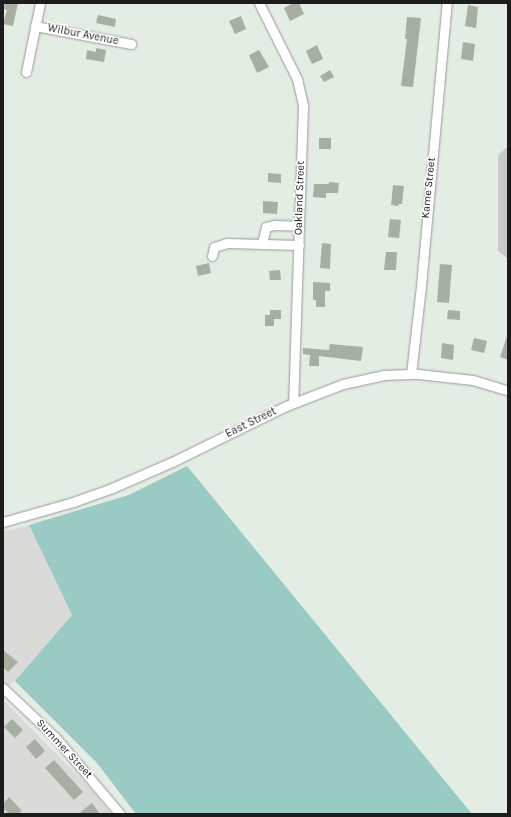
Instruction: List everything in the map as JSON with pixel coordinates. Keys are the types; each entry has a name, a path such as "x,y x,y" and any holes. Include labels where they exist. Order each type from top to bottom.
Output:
{"street":[{"path":"26,72 40,3"},
{"name":"Oakland Street","path":"260,3 297,79 303,106 293,403"},
{"name":"Kame Street","path":"411,374 421,286 425,229 448,3"},
{"name":"Wilbur Avenue","path":"35,26 131,44"},
{"path":"262,243 266,227 275,225 299,226"},
{"path":"212,256 214,247 220,244 234,242 298,245"},
{"name":"East Street","path":"3,522 73,502 112,488 172,462 293,403 343,384 366,378 411,374 473,380 508,391"},
{"name":"Summer Street","path":"3,688 55,736 120,814"}],"shaded area":[{"path":"508,146 508,259 498,251 498,155"},
{"path":"187,466 472,814 136,814 97,763 15,681 72,615 29,525 129,495"},
{"path":"29,525 72,615 15,681 3,691 3,532"},
{"path":"3,700 92,790 111,814 3,814"}],"building":[{"path":"5,3 18,3 13,26 3,24 7,10 4,9"},
{"path":"293,3 299,3 304,14 290,21 284,8"},
{"path":"468,5 478,7 476,28 465,26"},
{"path":"98,15 116,19 115,27 96,23"},
{"path":"241,16 246,29 235,34 229,21"},
{"path":"407,17 421,18 413,87 401,86 407,39 405,39"},
{"path":"463,42 475,44 473,61 461,59"},
{"path":"317,45 323,59 312,64 306,51"},
{"path":"96,48 106,50 104,62 86,59 87,50 96,52"},
{"path":"259,50 269,67 257,73 249,55"},
{"path":"330,70 334,77 324,82 320,76"},
{"path":"319,138 331,138 331,149 319,149"},
{"path":"268,173 281,174 281,183 268,182"},
{"path":"329,182 339,183 338,193 326,193 326,198 313,197 314,184 329,184"},
{"path":"393,185 404,186 402,204 399,204 398,206 391,205"},
{"path":"263,201 278,202 277,214 263,213"},
{"path":"390,219 401,220 399,238 388,237"},
{"path":"322,243 331,244 330,269 320,268"},
{"path":"386,252 397,252 396,270 384,270"},
{"path":"209,263 211,273 198,276 196,266"},
{"path":"440,264 452,265 449,303 437,302"},
{"path":"280,270 281,280 270,280 269,271"},
{"path":"313,282 330,283 330,291 325,291 325,307 316,307 316,300 313,300"},
{"path":"270,310 281,310 281,319 274,319 274,326 265,326 265,315 270,315"},
{"path":"448,310 460,311 460,320 447,319"},
{"path":"508,336 508,360 500,357"},
{"path":"474,338 487,341 484,353 471,350"},
{"path":"442,343 454,345 453,360 441,358"},
{"path":"330,344 363,347 361,361 319,356 319,366 309,366 310,355 303,354 303,348 329,350"},
{"path":"3,650 18,662 8,672 3,667"},
{"path":"12,719 23,730 15,738 4,727"},
{"path":"35,739 45,751 36,759 26,747"},
{"path":"54,760 83,792 74,800 45,768"},
{"path":"9,797 22,811 18,814 9,814 3,808 3,804"},
{"path":"92,803 100,814 78,814"}]}
